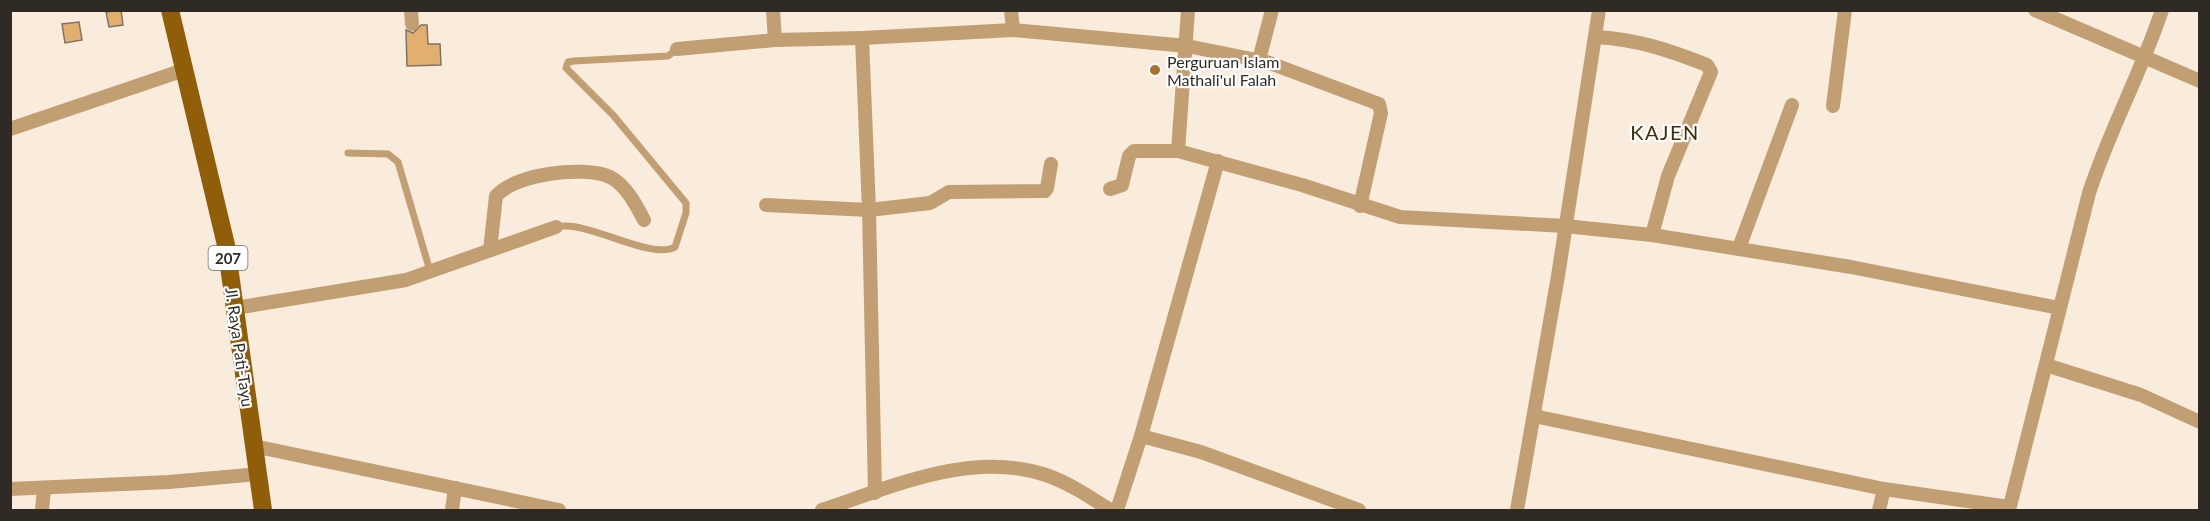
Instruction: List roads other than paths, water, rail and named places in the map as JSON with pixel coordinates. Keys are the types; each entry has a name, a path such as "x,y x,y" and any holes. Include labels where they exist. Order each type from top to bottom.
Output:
{"main road":[{"name":"Jl. Raya Pati-Tayu","path":"170,10 226,245 263,510"}],"street":[{"path":"773,10 775,40"},
{"path":"1011,10 1013,30"},
{"path":"1178,151 1188,10"},
{"path":"1259,60 1272,10"},
{"path":"1517,510 1599,10"},
{"path":"1833,106 1845,10"},
{"path":"2035,10 2199,81"},
{"path":"1534,416 1884,489 2009,509 2089,193 2102,153 2146,57 2162,10"},
{"path":"677,49 775,40 1013,30 1187,46 1259,60 1379,104 1381,112 1360,206"},
{"path":"1595,37 1626,38 1654,45 1707,65 1711,72 1665,185 1652,235"},
{"path":"862,38 869,210 875,493"},
{"path":"10,129 184,70"},
{"path":"1739,248 1792,105"},
{"path":"1110,189 1122,185 1129,156 1134,151 1178,151 1302,185 1360,206 1400,217 1565,226 1652,235 1940,283 2059,308"},
{"path":"1117,510 1141,436 1218,161"},
{"path":"766,205 869,210 930,203 948,192 1045,191 1051,164"},
{"path":"490,250 496,196 510,184 537,176 580,173 609,177 625,190 644,220"},
{"path":"235,308 387,284 556,227"},
{"path":"2046,365 2141,395 2199,422"},
{"path":"1141,436 1201,452 1359,510"},
{"path":"254,446 559,510"},
{"path":"822,510 937,474 973,467 1009,467 1046,475 1079,490 1110,510"},
{"path":"10,489 44,489 259,474"},
{"path":"452,510 455,488"},
{"path":"42,510 44,489"},
{"path":"1879,510 1884,489"}],"lane":[{"path":"556,227 576,226 615,239 662,249 675,247 686,213 686,203 613,115 566,68 568,62 668,56 677,49"},
{"path":"348,153 388,154 398,162 430,271"}],"place":[{"name":"Perguruan Islam Mathali'ul Falah","path":"1155,70"}],"district":[{"name":"KAJEN","path":"1665,132"}]}
